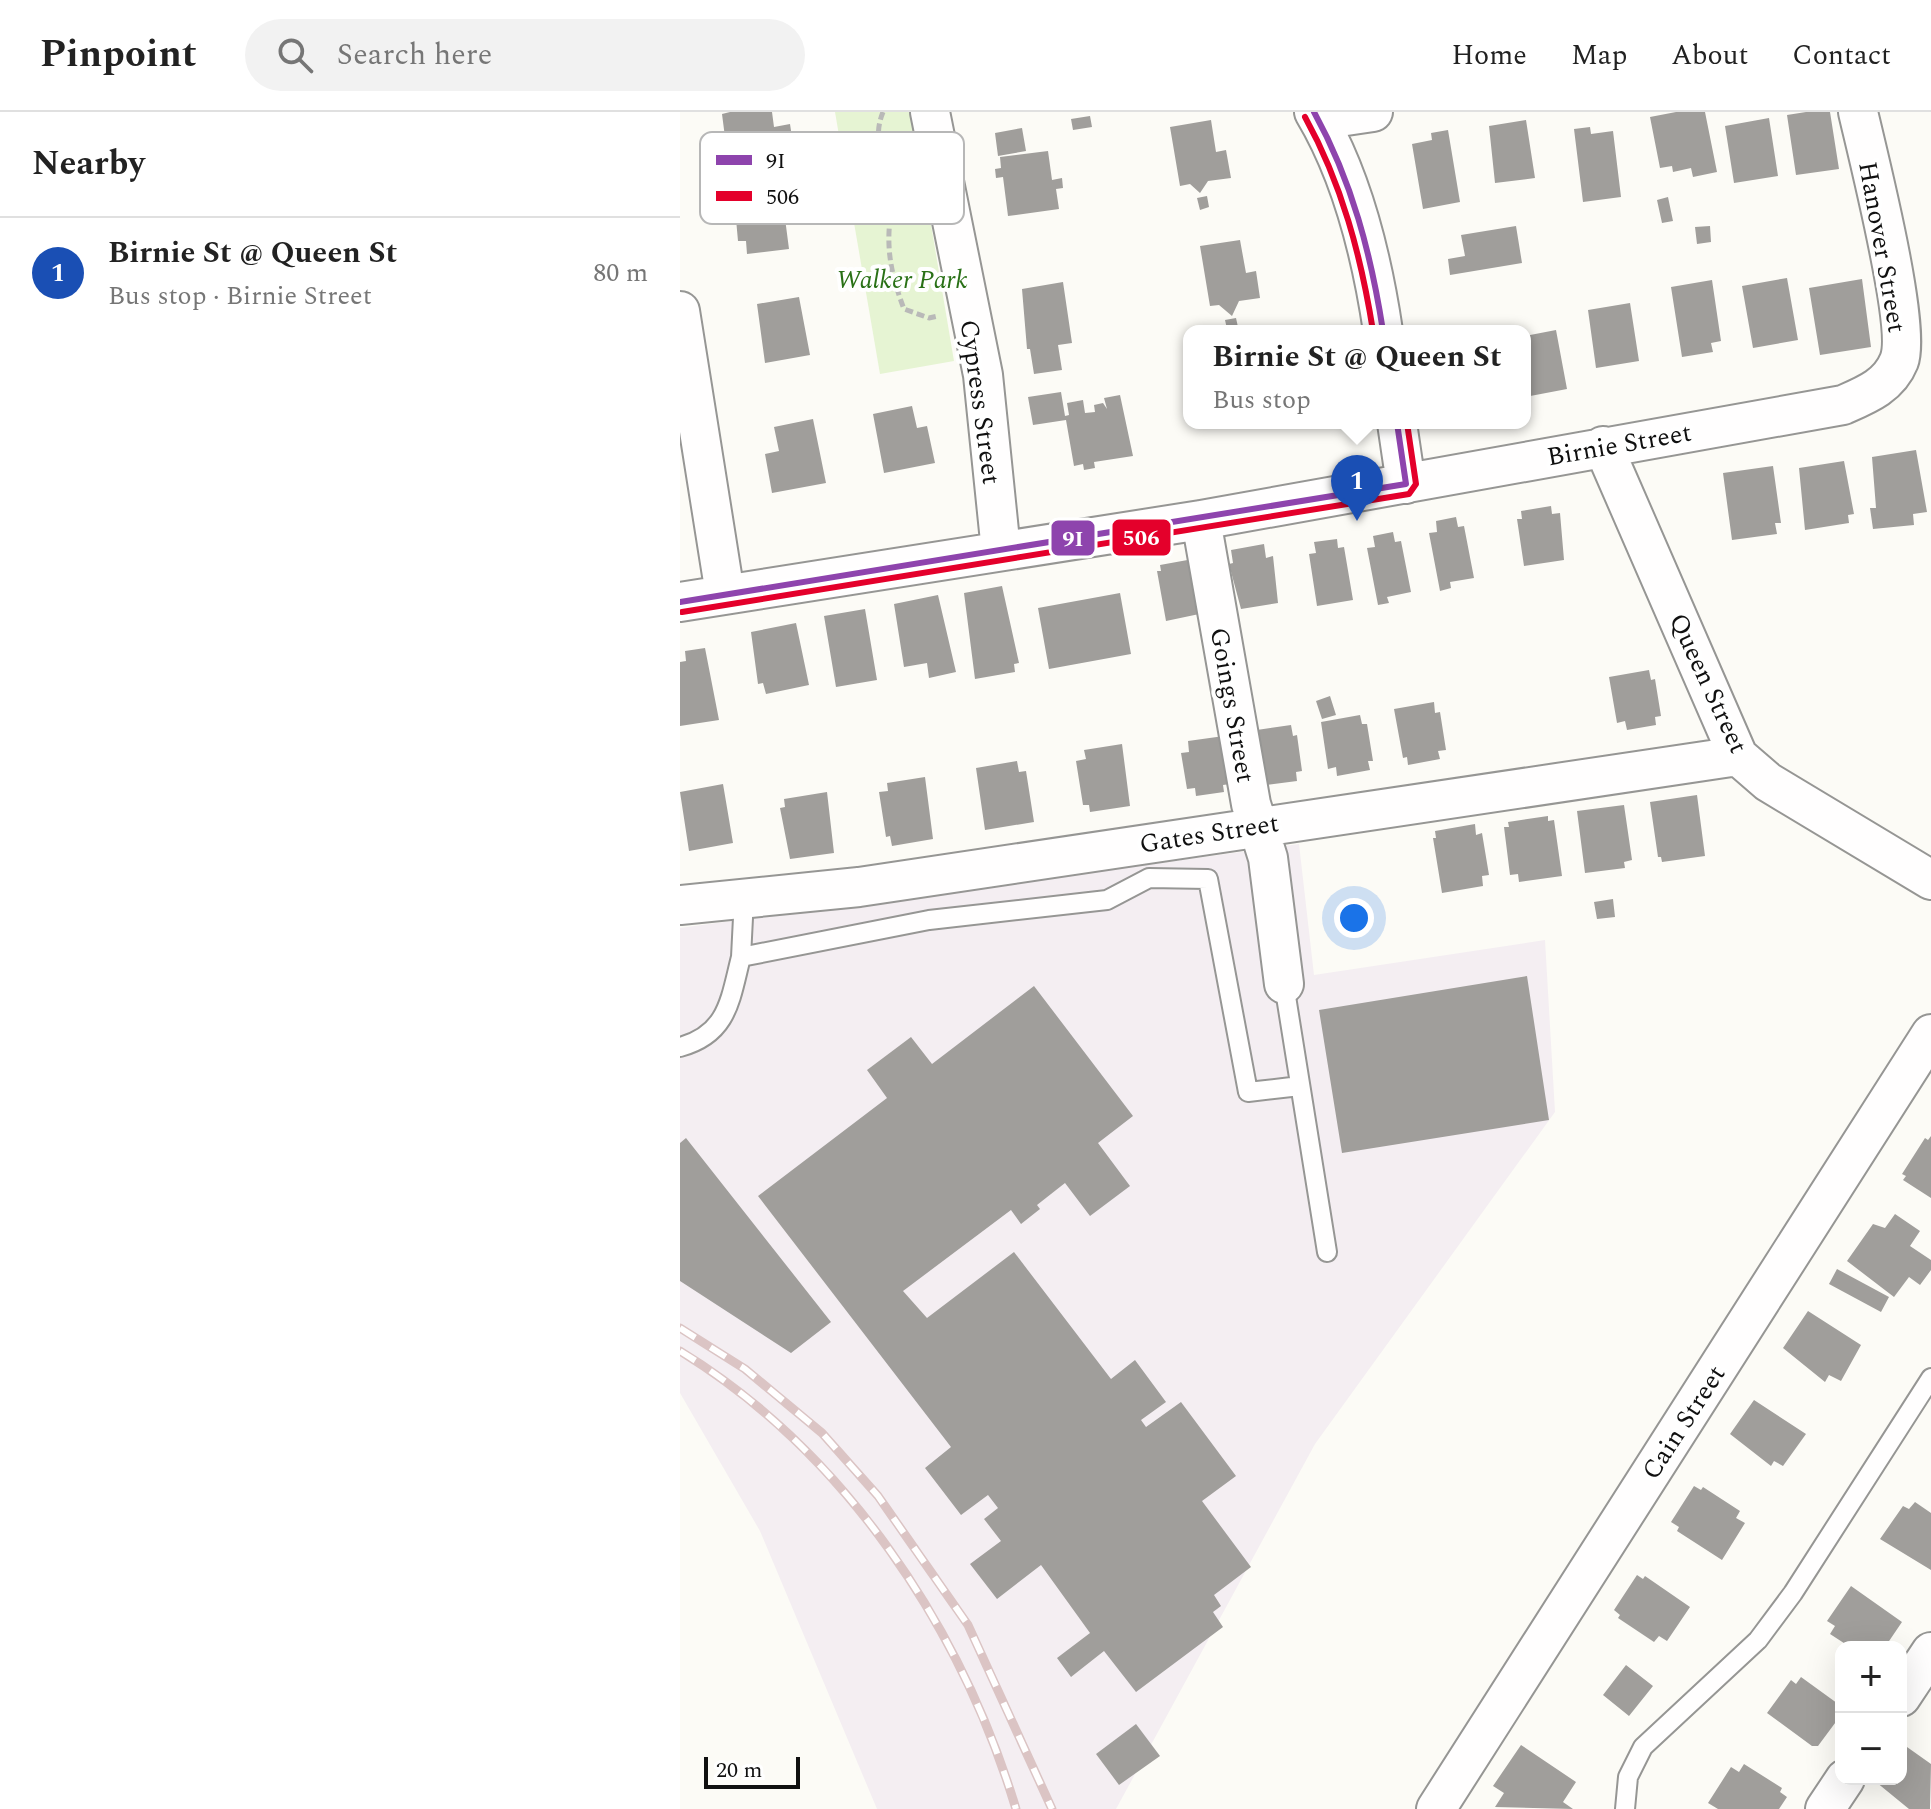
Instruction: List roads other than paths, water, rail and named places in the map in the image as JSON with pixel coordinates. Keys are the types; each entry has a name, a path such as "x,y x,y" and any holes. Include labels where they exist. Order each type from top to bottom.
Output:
{"street":[{"name":"Cypress Street","path":"930,112 935,132"},
{"path":"1373,112 1317,116 1353,201 1374,272 1382,325"},
{"name":"Hanover Street","path":"1858,112 1899,312 1901,358 1889,379"},
{"name":"Cypress Street","path":"953,224 983,375 1001,551"},
{"path":"680,311 725,594"},
{"name":"Birnie Street","path":"680,602 1201,520 1843,405 1868,395 1889,379"},
{"path":"1398,429 1406,484"},
{"name":"Queen Street","path":"1603,446 1738,756 1768,782 1931,880"},
{"name":"Goings Street","path":"1201,520 1251,804 1268,858 1284,984"},
{"name":"Gates Street","path":"680,905 859,887 1258,825 1738,756"},
{"name":"Cain Street","path":"1436,1809 1931,1034"},
{"path":"1907,1688 1931,1652"},
{"path":"1825,1809 1841,1785"}],"lane":[{"path":"741,957 929,920 1107,900 1149,878 1208,879 1248,1092 1300,1086"},
{"path":"680,1047 699,1042 719,1025 729,1002 741,957 744,898"},
{"path":"1284,984 1327,1252"},
{"path":"1625,1809 1628,1777 1643,1747 1758,1640 1793,1593 1931,1378"}],"railway":[{"path":"680,1328 745,1369 822,1433 878,1496 968,1625 1052,1809"},
{"path":"680,1351 740,1392 794,1440 844,1492 889,1550 929,1611 964,1675 993,1741 1016,1809"}],"place":[{"name":"Birnie St @ Queen St","path":"1357,521"}],"park label":[{"name":"Walker Park","path":"902,279"}]}
